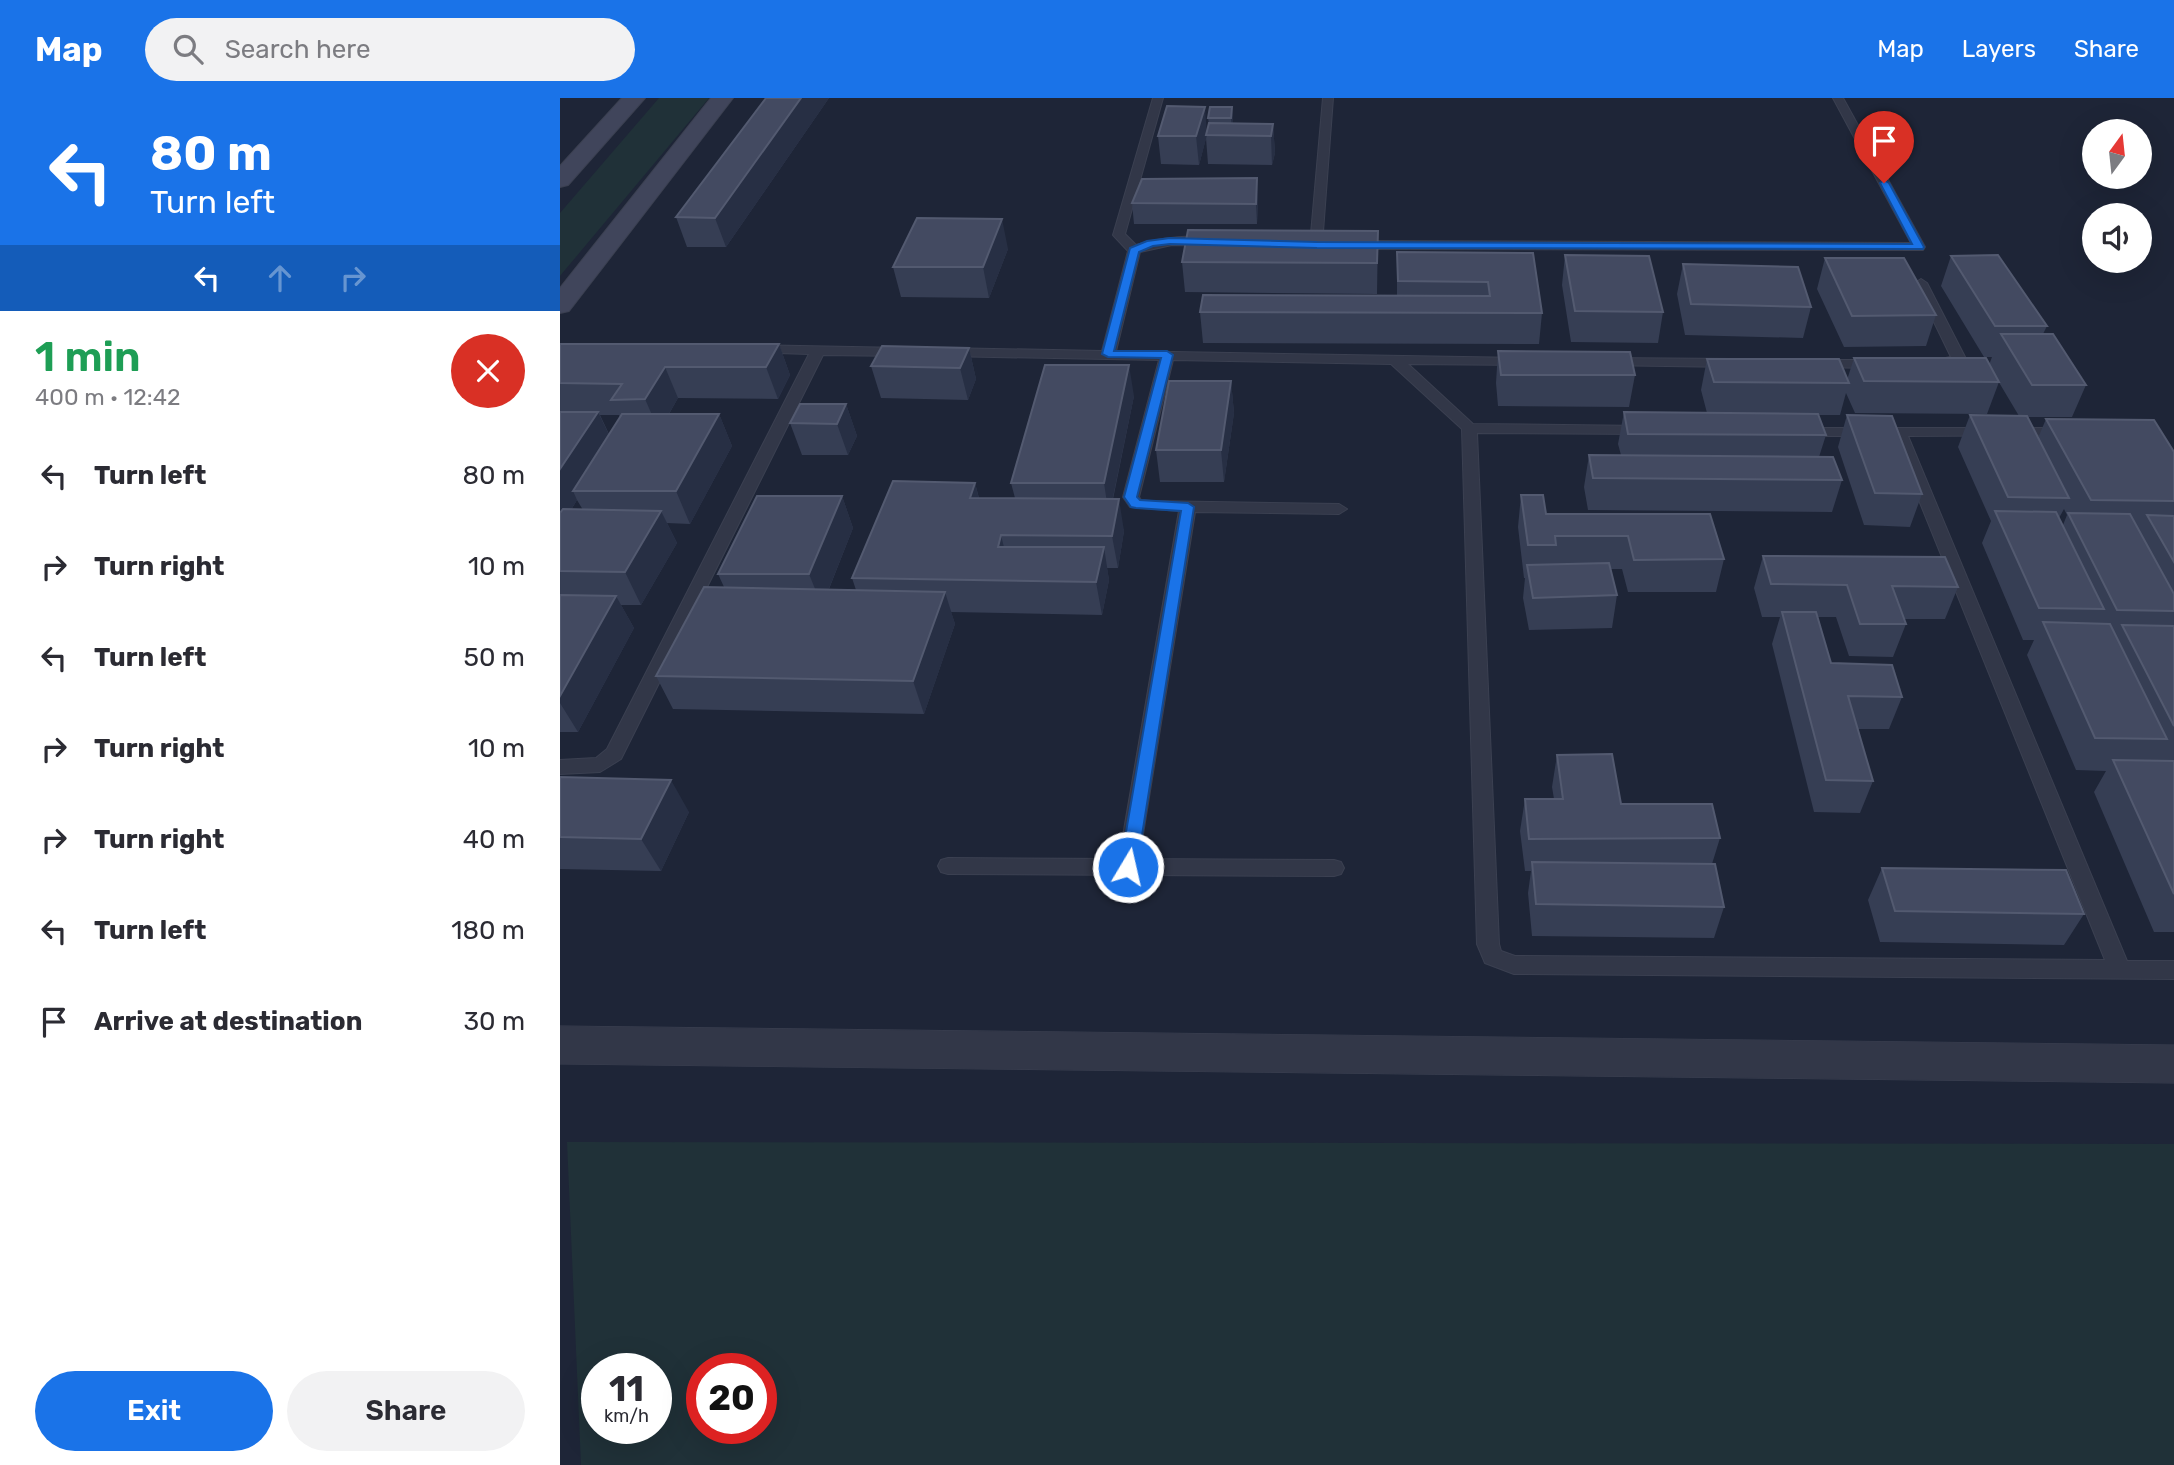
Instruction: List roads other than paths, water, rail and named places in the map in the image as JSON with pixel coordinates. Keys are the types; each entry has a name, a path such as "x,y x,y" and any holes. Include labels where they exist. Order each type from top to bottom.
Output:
{"main road":[{"path":"560,180 634,98"},
{"path":"565,293 722,98"}],"street":[{"path":"560,1045 2174,1064"}],"lane":[{"path":"1134,250 1119,235 1158,98"},
{"path":"1328,98 1323,245 1919,247 1838,98"},
{"path":"1134,250 1151,243 1170,241 1223,243"},
{"path":"1108,354 1134,250"},
{"path":"1921,282 1958,357 1956,362 1950,365 1922,364"},
{"path":"739,349 1534,362"},
{"path":"560,767 600,765 614,754 818,351"},
{"path":"1167,355 1131,497 1136,504 1339,509"},
{"path":"1396,361 1469,428 1663,430"},
{"path":"1590,362 1742,363"},
{"path":"1797,363 1894,364"},
{"path":"1469,428 1488,944 1493,957 1514,965 2174,970"},
{"path":"1788,432 2076,432"},
{"path":"1899,433 2120,970"},
{"path":"1128,867 1188,507"},
{"path":"948,866 1334,868"}]}
